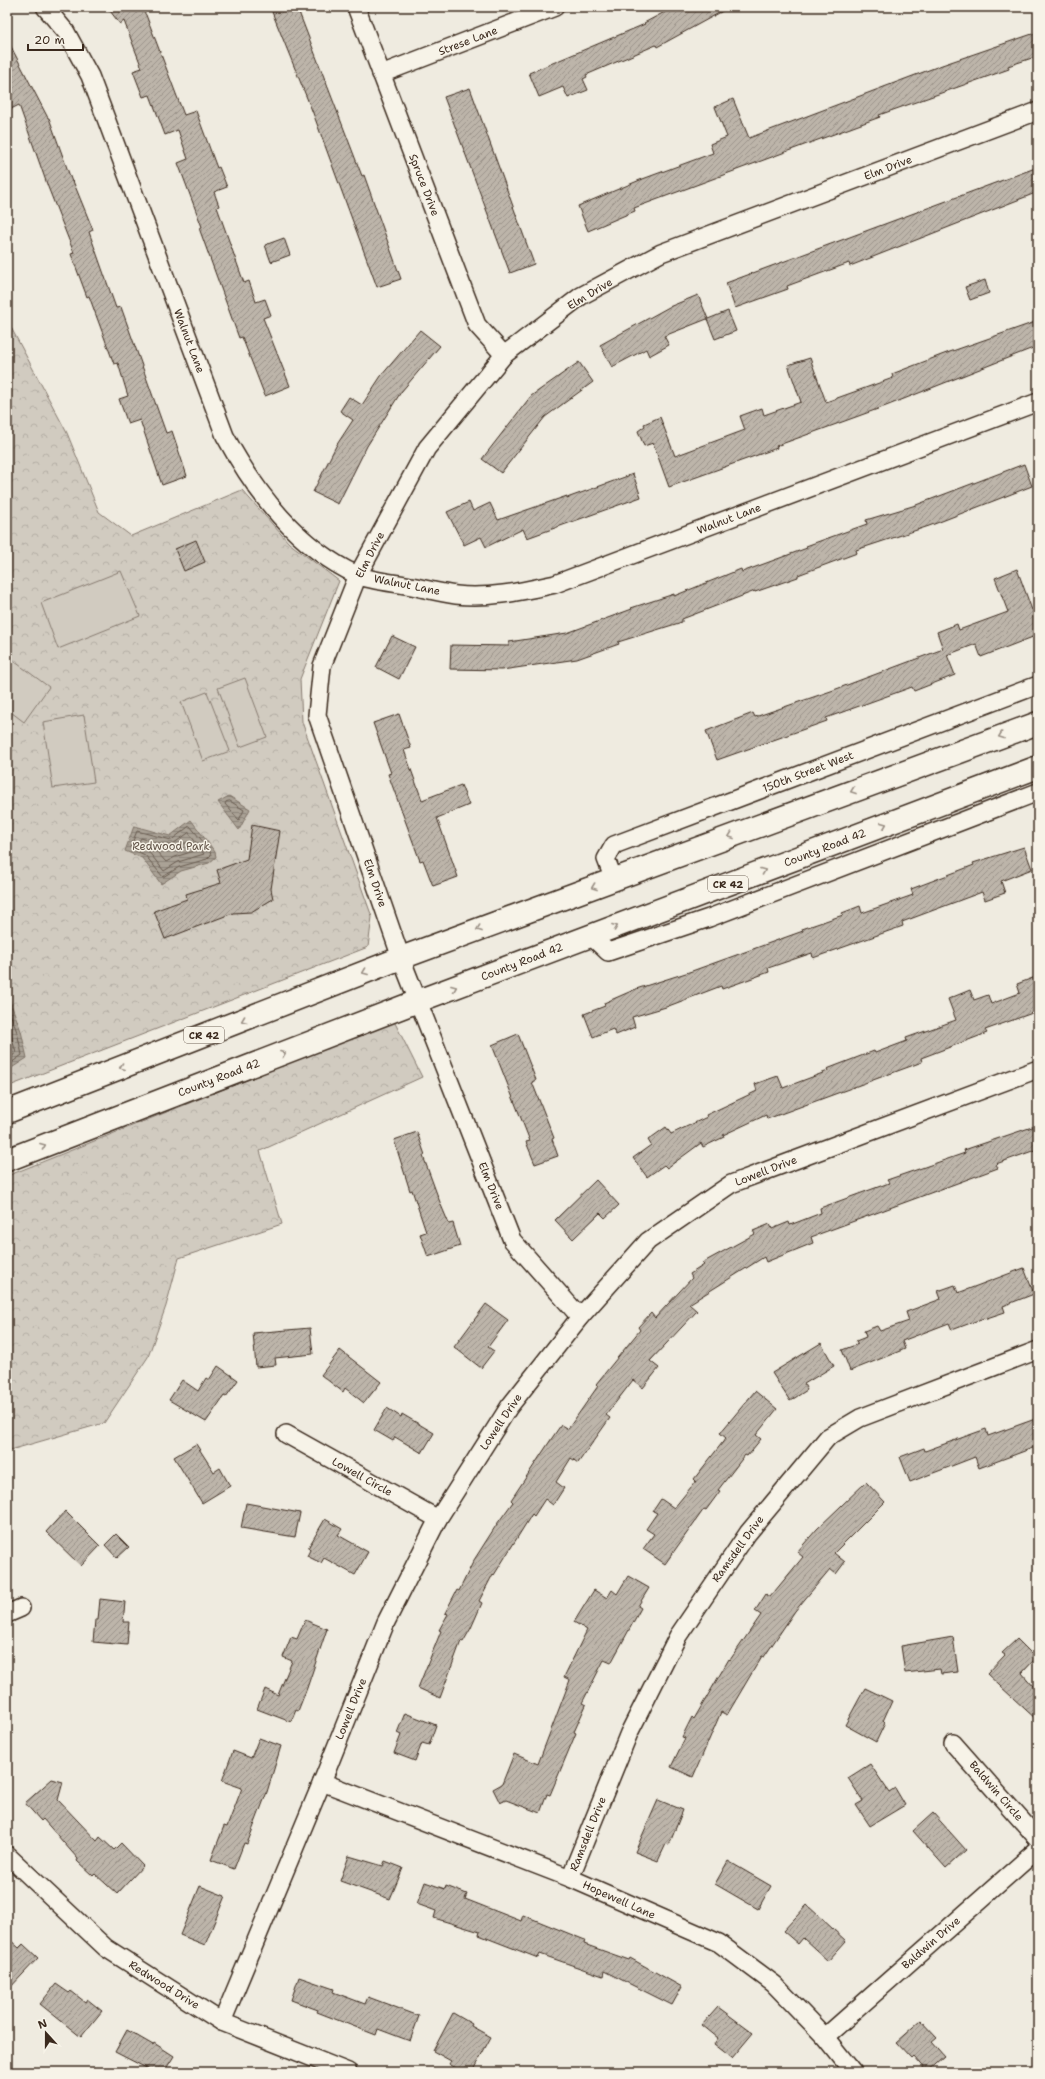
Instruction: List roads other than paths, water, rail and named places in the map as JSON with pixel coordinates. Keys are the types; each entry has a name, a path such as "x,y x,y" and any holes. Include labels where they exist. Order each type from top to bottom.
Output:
{"highway":[{"name":"CR 42","path":"7,1112 401,958 1038,723"},
{"name":"County Road 42","path":"7,1160 418,1001 1038,767"}],"street":[{"name":"Walnut Lane","path":"45,7 66,32 90,76 225,436 240,464 263,496 288,525 310,546 358,575 457,595 509,594 555,584 1038,402"},
{"name":"Spruce Drive","path":"356,7 477,325 504,356"},
{"name":"Strese Lane","path":"381,74 555,7"},
{"name":"Elm Drive","path":"580,1317 512,1240 401,958 317,715 322,666 358,575 426,448 504,356 581,296 662,254 1038,111"},
{"name":"150th Street West","path":"614,880 606,860 614,845 1038,685"},
{"path":"591,936 608,952 709,918 1038,792"},
{"name":"Lowell Drive","path":"222,2022 322,1782 386,1622 438,1519 509,1407 580,1317 648,1241 731,1184 1038,1069"},
{"name":"Ramsdell Drive","path":"570,1878 629,1732 678,1636 748,1533 828,1437 860,1418 1038,1350"},
{"name":"Lowell Circle","path":"286,1434 438,1519"},
{"name":"Baldwin Circle","path":"953,1743 1038,1839"},
{"name":"Hopewell Lane","path":"322,1782 570,1878 719,1944 774,1984 825,2037 853,2072"},
{"name":"Baldwin Drive","path":"825,2037 1038,1849"},
{"name":"Redwood Drive","path":"7,1855 106,1948 222,2022 348,2072"}],"water":[{"path":"229,796 250,809 239,830 218,802"},
{"path":"191,820 215,852 216,857 209,863 181,871 161,884 142,858 125,851 134,826 170,836"},
{"path":"7,993 21,1031 27,1058 7,1071"}],"park label":[{"name":"Redwood Park","path":"171,846"}]}
